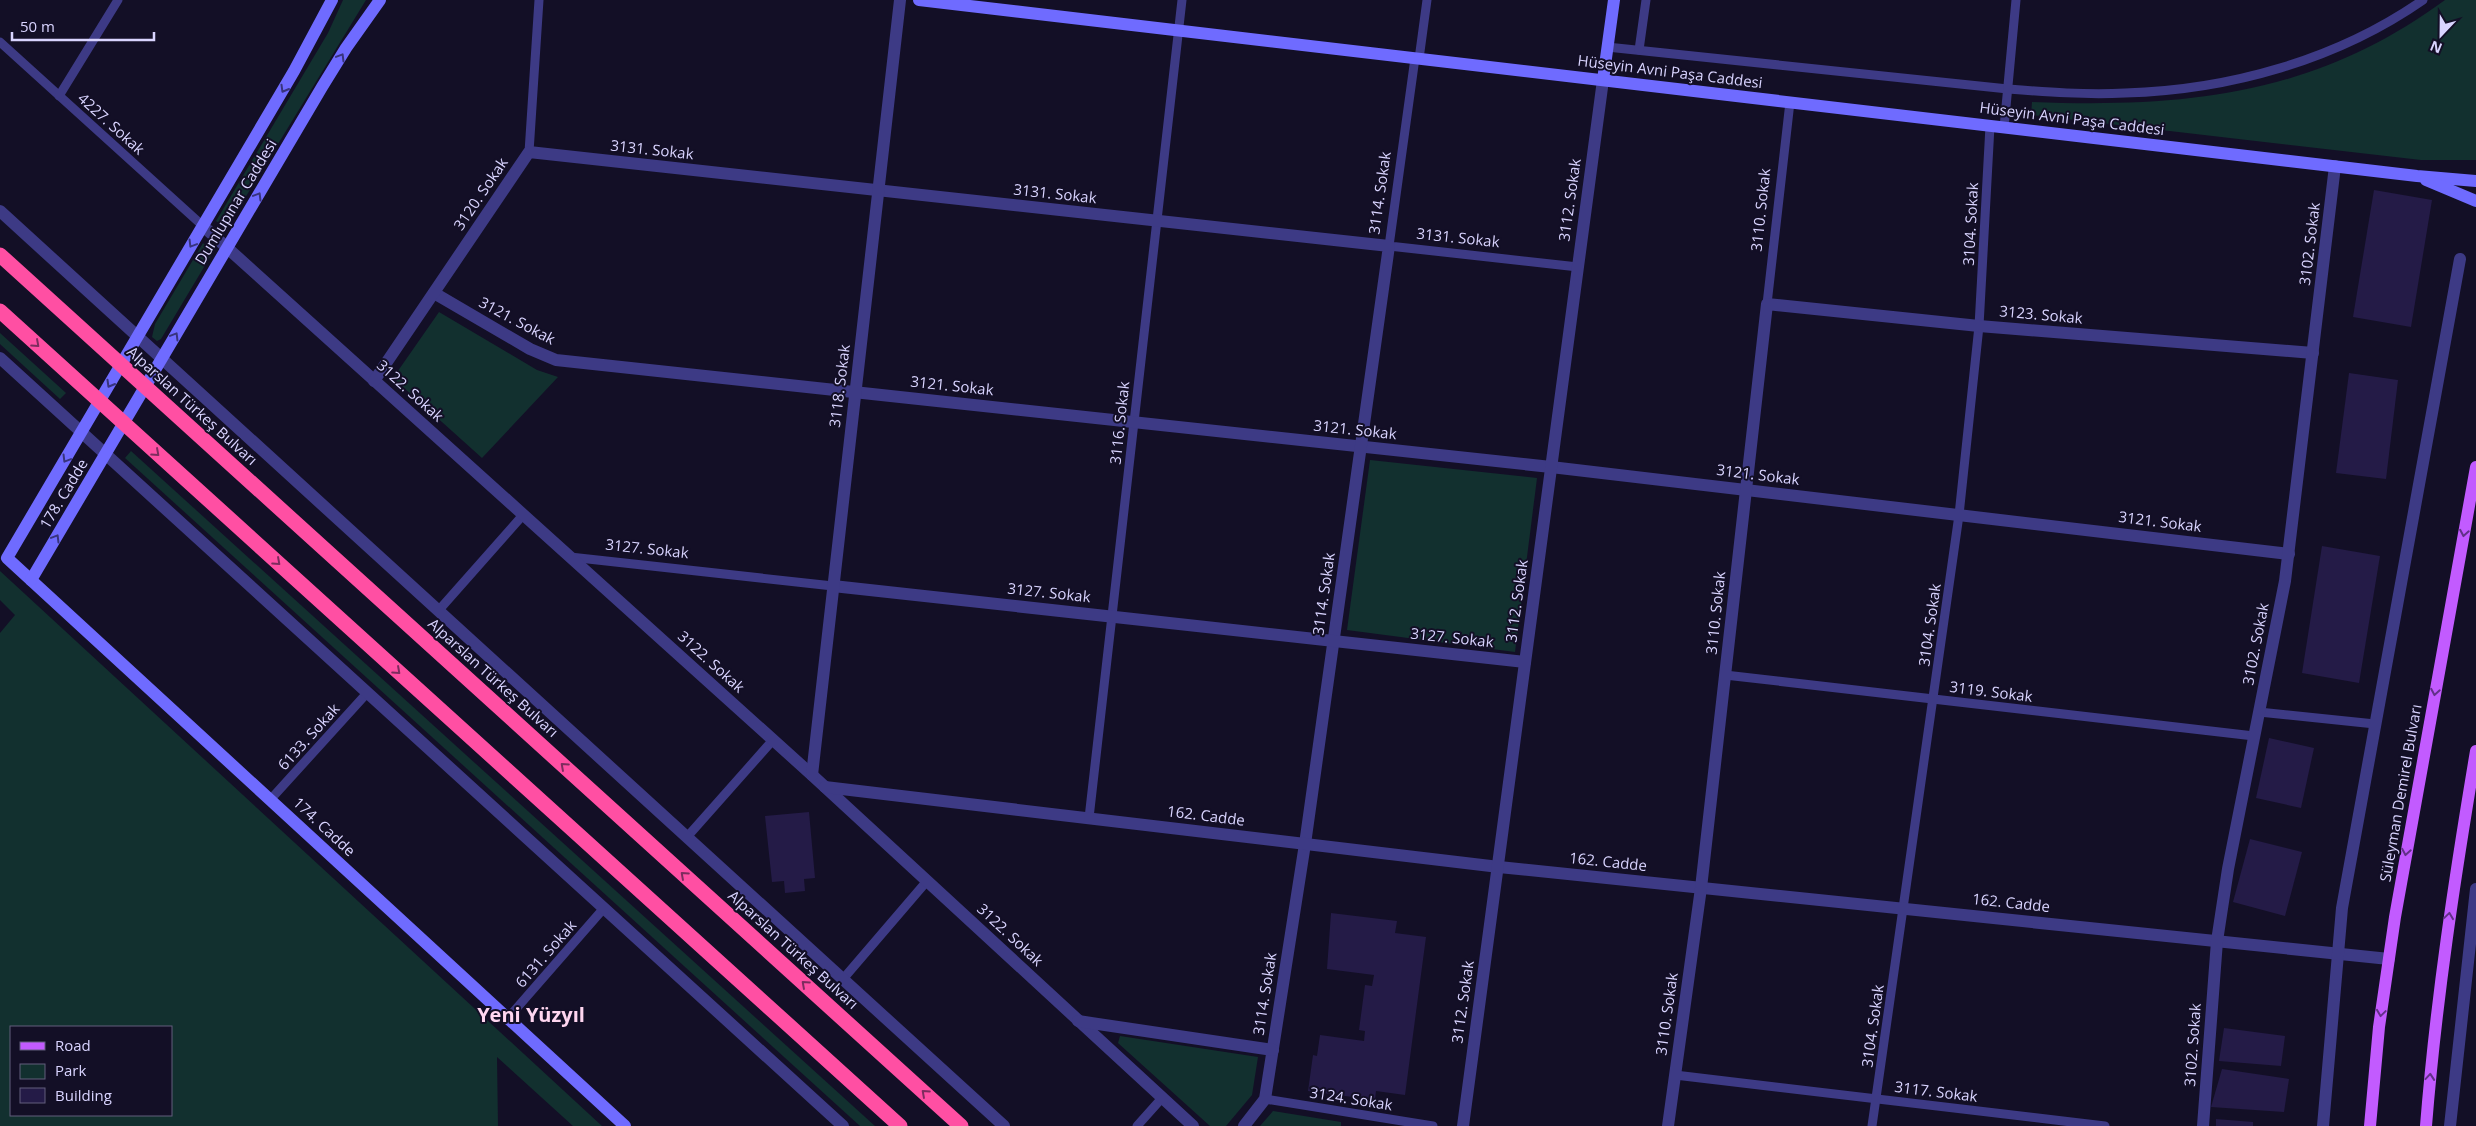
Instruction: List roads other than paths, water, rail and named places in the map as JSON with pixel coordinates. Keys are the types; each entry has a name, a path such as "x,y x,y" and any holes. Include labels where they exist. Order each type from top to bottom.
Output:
{"highway":[{"name":"Alparslan Türkeş Bulvarı","path":"0,255 961,1126"},
{"path":"0,311 900,1126"}],"main road":[{"name":"Dumlupınar Caddesi","path":"100,402 303,56 332,0"},
{"name":"Dumlupınar Caddesi","path":"124,424 346,48 380,0"},
{"name":"Hüseyin Avni Paşa Caddesi","path":"919,0 2004,128 2417,176 2476,181"},
{"path":"1602,80 1614,0"},
{"name":"Hüseyin Avni Paşa Caddesi","path":"2417,176 2476,201"},
{"name":"178. Cadde","path":"3,555 100,402"},
{"name":"178. Cadde","path":"31,580 124,424"},
{"name":"Süleyman Demirel Bulvarı","path":"2370,1126 2379,1027 2389,959 2476,467"},
{"name":"174. Cadde","path":"3,555 625,1126"},
{"path":"2426,1126 2433,1029 2476,751"}],"street":[{"name":"3118. Sokak","path":"812,775 900,0"},
{"name":"3112. Sokak","path":"1463,1126 1602,80"},
{"name":"3131. Sokak","path":"529,152 1389,246"},
{"name":"3120. Sokak","path":"374,380 529,152"},
{"name":"3102. Sokak","path":"2203,1126 2217,941 2289,554 2336,166"},
{"path":"0,211 1004,1126"},
{"name":"3122. Sokak","path":"203,226 812,775 1193,1126"},
{"name":"3114. Sokak","path":"1244,1126 1265,1099 1305,844 1389,246"},
{"path":"2323,1126 2336,954 2342,908 2460,259"},
{"name":"3121. Sokak","path":"434,293 530,350 556,360 1551,467 2289,554"},
{"name":"3123. Sokak","path":"1767,304 1979,326 2313,353"},
{"name":"3110. Sokak","path":"1668,1126 1701,888 1767,304"},
{"path":"0,358 843,1126"},
{"name":"3127. Sokak","path":"833,586 1526,662"},
{"name":"162. Cadde","path":"825,787 1498,866 2389,959"},
{"path":"2450,1126 2476,889"},
{"path":"1078,1021 1273,1050"}],"lane":[{"path":"59,96 118,0"},
{"name":"3120. Sokak","path":"529,152 539,0"},
{"name":"3116. Sokak","path":"1089,818 1182,0"},
{"name":"3114. Sokak","path":"1389,246 1427,0"},
{"path":"1639,50 1646,0"},
{"path":"2004,128 2016,0"},
{"path":"1607,47 2008,89 2072,93 2125,93 2206,85 2250,76 2288,65 2355,40 2423,0"},
{"name":"4227. Sokak","path":"0,42 203,226"},
{"name":"3110. Sokak","path":"1767,304 1790,102"},
{"name":"3104. Sokak","path":"1872,1126 1959,515 1979,326 1990,126"},
{"name":"3131. Sokak","path":"1389,246 1578,267"},
{"path":"439,610 523,515"},
{"name":"3127. Sokak","path":"570,556 833,586"},
{"name":"3119. Sokak","path":"1725,676 2254,736"},
{"name":"6133. Sokak","path":"270,800 368,692"},
{"path":"2259,712 2375,724"},
{"path":"687,837 773,740"},
{"path":"843,978 927,881"},
{"name":"6131. Sokak","path":"508,1018 604,908"},
{"name":"3117. Sokak","path":"1675,1076 2105,1126"},
{"path":"1137,1126 1162,1098"},
{"name":"3124. Sokak","path":"1265,1099 1434,1126"}],"district":[{"name":"Yeni Yüzyıl","path":"531,1015"}]}
